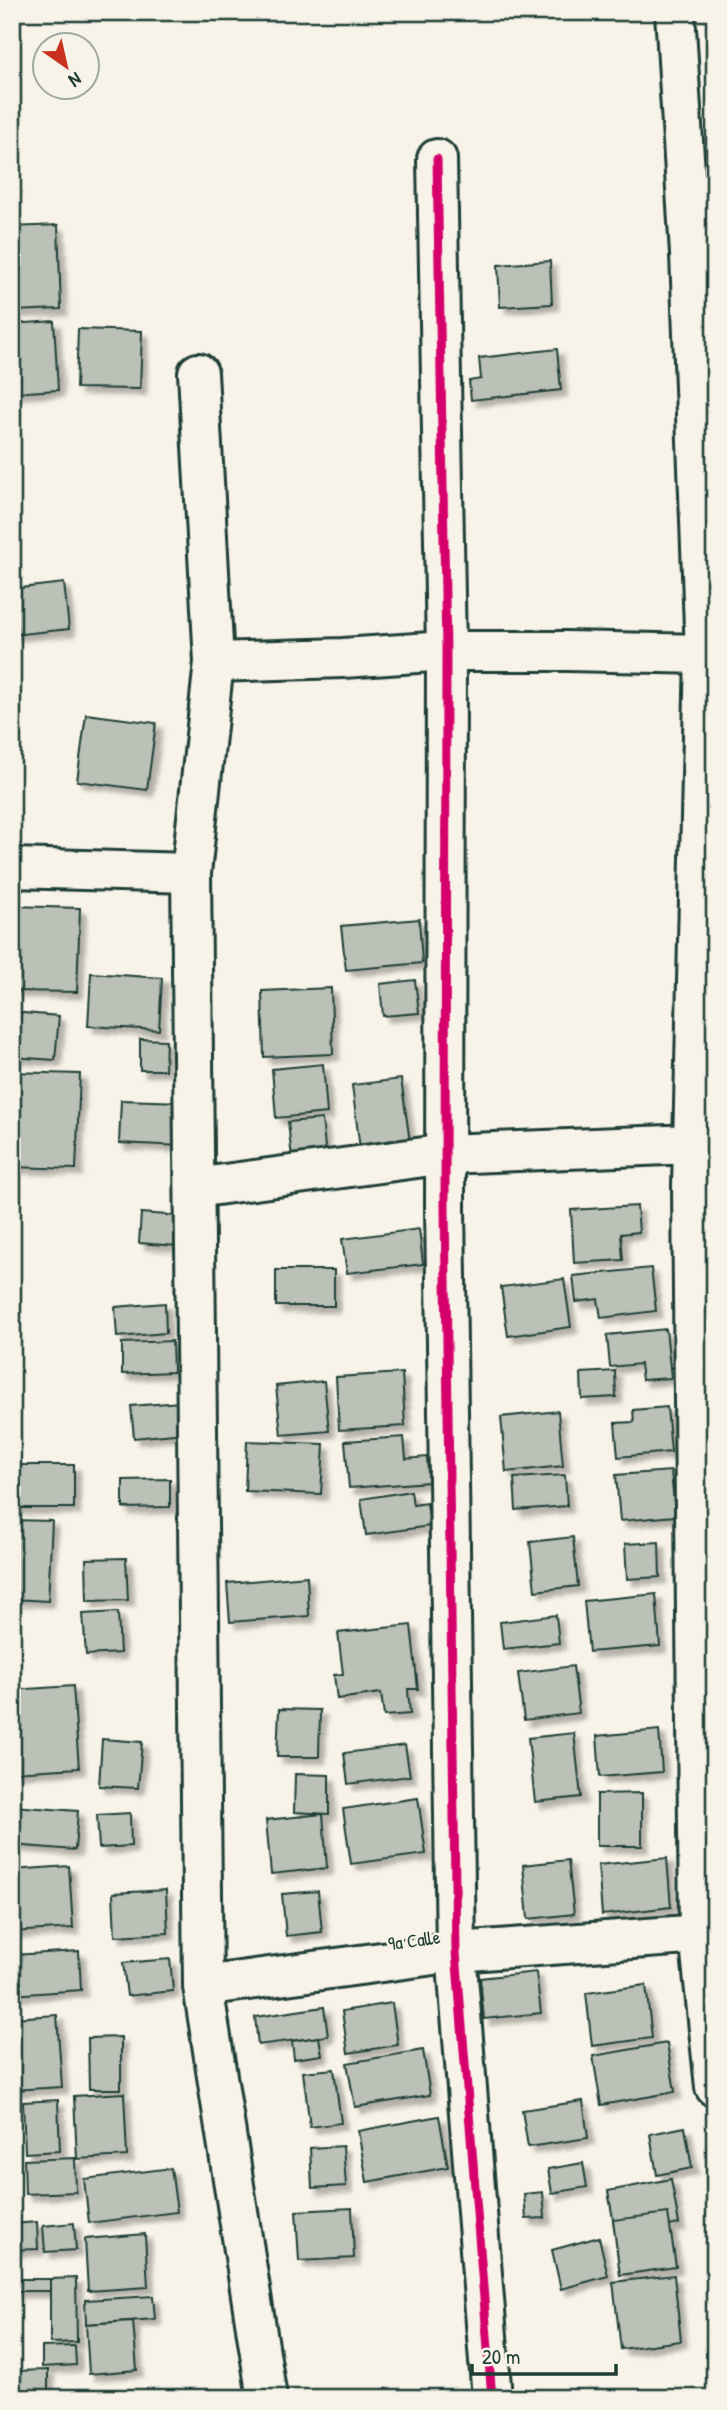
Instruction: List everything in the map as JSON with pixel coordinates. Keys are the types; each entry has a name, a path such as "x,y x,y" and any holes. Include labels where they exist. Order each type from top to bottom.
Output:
{"street":[{"path":"676,12 702,254 710,654 704,1102 693,1144 707,1934 715,2087"},
{"path":"437,159 446,651 446,1154 456,1952 492,2398"},
{"path":"198,373 214,662 191,873 203,1986 267,2398"},
{"path":"214,662 343,658 446,651 710,654"},
{"path":"12,868 191,873"},
{"path":"194,1188 446,1154 693,1144"},
{"name":"9a Calle","path":"203,1986 456,1952 707,1934"}],"building":[{"path":"58,225 61,309 12,311 12,227"},
{"path":"550,261 552,304 500,307 498,265"},
{"path":"54,321 58,390 12,393 12,324"},
{"path":"78,329 142,331 140,389 76,388"},
{"path":"557,349 561,390 471,400 469,381 481,379 479,358"},
{"path":"64,583 69,629 12,635 12,589"},
{"path":"86,714 156,723 147,790 77,781"},
{"path":"12,906 80,908 77,992 12,991"},
{"path":"419,919 422,963 346,970 341,926"},
{"path":"91,973 162,978 159,1030 88,1026"},
{"path":"415,980 419,1013 383,1016 380,984"},
{"path":"331,988 333,1054 264,1057 262,991"},
{"path":"12,1012 59,1016 55,1060 12,1057"},
{"path":"140,1039 166,1040 165,1070 140,1070"},
{"path":"323,1064 327,1113 276,1118 272,1069"},
{"path":"12,1072 80,1074 76,1169 12,1167"},
{"path":"401,1079 410,1142 360,1149 352,1085"},
{"path":"121,1100 184,1102 182,1146 119,1143"},
{"path":"322,1119 327,1166 293,1168 288,1122"},
{"path":"637,1206 639,1232 621,1234 623,1260 574,1263 571,1210"},
{"path":"141,1213 180,1216 177,1246 139,1243"},
{"path":"419,1229 423,1264 347,1273 342,1239"},
{"path":"651,1268 656,1311 601,1318 598,1299 576,1302 573,1276"},
{"path":"276,1270 334,1270 334,1306 276,1306"},
{"path":"564,1279 571,1327 508,1336 501,1287"},
{"path":"165,1303 166,1333 117,1337 115,1307"},
{"path":"666,1329 671,1378 642,1380 640,1364 610,1367 607,1335"},
{"path":"172,1341 173,1372 122,1374 122,1343"},
{"path":"615,1371 616,1397 582,1399 581,1373"},
{"path":"402,1373 405,1426 339,1430 336,1377"},
{"path":"324,1381 329,1431 281,1435 276,1386"},
{"path":"180,1402 184,1433 134,1438 131,1406"},
{"path":"667,1407 671,1452 618,1457 615,1423 634,1422 633,1410"},
{"path":"558,1411 563,1466 506,1472 501,1417"},
{"path":"404,1437 406,1459 427,1457 429,1482 349,1488 345,1441"},
{"path":"247,1441 324,1444 321,1494 245,1491"},
{"path":"12,1465 74,1465 74,1508 12,1508"},
{"path":"671,1471 675,1516 620,1521 616,1475"},
{"path":"565,1475 567,1506 516,1510 514,1478"},
{"path":"170,1479 170,1507 123,1508 123,1480"},
{"path":"411,1491 413,1505 427,1503 430,1526 366,1535 361,1499"},
{"path":"12,1520 52,1521 48,1601 12,1599"},
{"path":"573,1537 578,1586 535,1591 530,1542"},
{"path":"659,1542 660,1577 627,1579 625,1544"},
{"path":"126,1558 128,1600 87,1601 86,1559"},
{"path":"307,1576 309,1616 230,1622 227,1583"},
{"path":"656,1594 660,1646 589,1652 584,1601"},
{"path":"118,1612 120,1653 86,1655 83,1614"},
{"path":"556,1615 559,1643 503,1649 500,1622"},
{"path":"411,1625 418,1689 408,1689 410,1714 384,1716 381,1693 337,1699 334,1675 343,1674 338,1633"},
{"path":"573,1666 579,1713 524,1720 518,1673"},
{"path":"73,1686 79,1768 12,1772 12,1690"},
{"path":"279,1709 320,1710 319,1757 277,1757"},
{"path":"659,1730 662,1772 600,1777 597,1736"},
{"path":"574,1733 581,1797 535,1802 528,1738"},
{"path":"102,1739 142,1742 138,1788 99,1786"},
{"path":"405,1745 410,1776 348,1784 344,1753"},
{"path":"295,1774 329,1775 329,1814 294,1812"},
{"path":"642,1793 642,1846 597,1846 597,1794"},
{"path":"418,1798 426,1854 351,1864 343,1809"},
{"path":"12,1806 78,1811 75,1850 12,1845"},
{"path":"130,1813 131,1846 99,1848 97,1815"},
{"path":"323,1814 327,1868 271,1874 266,1820"},
{"path":"667,1858 671,1907 602,1915 598,1865"},
{"path":"568,1860 574,1914 528,1919 523,1865"},
{"path":"69,1866 73,1928 12,1932 12,1870"},
{"path":"166,1890 168,1933 115,1936 113,1893"},
{"path":"318,1891 322,1932 286,1936 282,1894"},
{"path":"79,1951 81,1990 12,1995 12,1955"},
{"path":"170,1959 173,1991 127,1996 123,1963"},
{"path":"536,1972 541,2013 484,2019 480,1978"},
{"path":"646,1985 652,2038 592,2046 586,1993"},
{"path":"392,2003 398,2045 348,2053 342,2011"},
{"path":"324,2007 328,2036 258,2045 255,2017"},
{"path":"57,2015 62,2087 12,2090 12,2018"},
{"path":"121,2037 121,2089 89,2089 88,2038"},
{"path":"319,2037 322,2055 294,2059 292,2041"},
{"path":"667,2043 675,2092 601,2105 593,2056"},
{"path":"423,2050 430,2095 355,2107 347,2063"},
{"path":"334,2069 341,2123 310,2127 303,2072"},
{"path":"124,2093 127,2156 77,2159 74,2096"},
{"path":"58,2100 60,2151 25,2153 23,2102"},
{"path":"583,2101 588,2138 528,2147 522,2110"},
{"path":"439,2116 448,2167 367,2182 358,2131"},
{"path":"685,2127 692,2168 657,2175 650,2134"},
{"path":"343,2146 346,2186 312,2188 310,2148"},
{"path":"75,2158 76,2192 25,2194 24,2160"},
{"path":"583,2163 587,2187 552,2193 548,2169"},
{"path":"171,2168 177,2212 89,2223 84,2179"},
{"path":"671,2179 679,2224 616,2236 608,2191"},
{"path":"543,2192 545,2218 526,2219 524,2194"},
{"path":"352,2208 354,2258 299,2261 296,2211"},
{"path":"668,2213 676,2267 620,2275 613,2220"},
{"path":"37,2222 38,2249 12,2250 12,2224"},
{"path":"74,2223 76,2250 45,2252 43,2226"},
{"path":"145,2234 148,2287 88,2291 85,2239"},
{"path":"599,2237 608,2276 561,2289 552,2250"},
{"path":"674,2275 681,2341 621,2349 613,2282"},
{"path":"76,2278 77,2342 50,2343 50,2279"},
{"path":"12,2279 50,2279 50,2291 12,2291"},
{"path":"153,2296 155,2319 86,2324 85,2300"},
{"path":"133,2321 137,2370 89,2374 86,2324"},
{"path":"75,2346 76,2365 42,2367 42,2347"},
{"path":"48,2370 48,2398 12,2398 12,2371"}],"cycle path":[{"path":"437,159 446,651 445,1209 456,1952 492,2398"}]}
